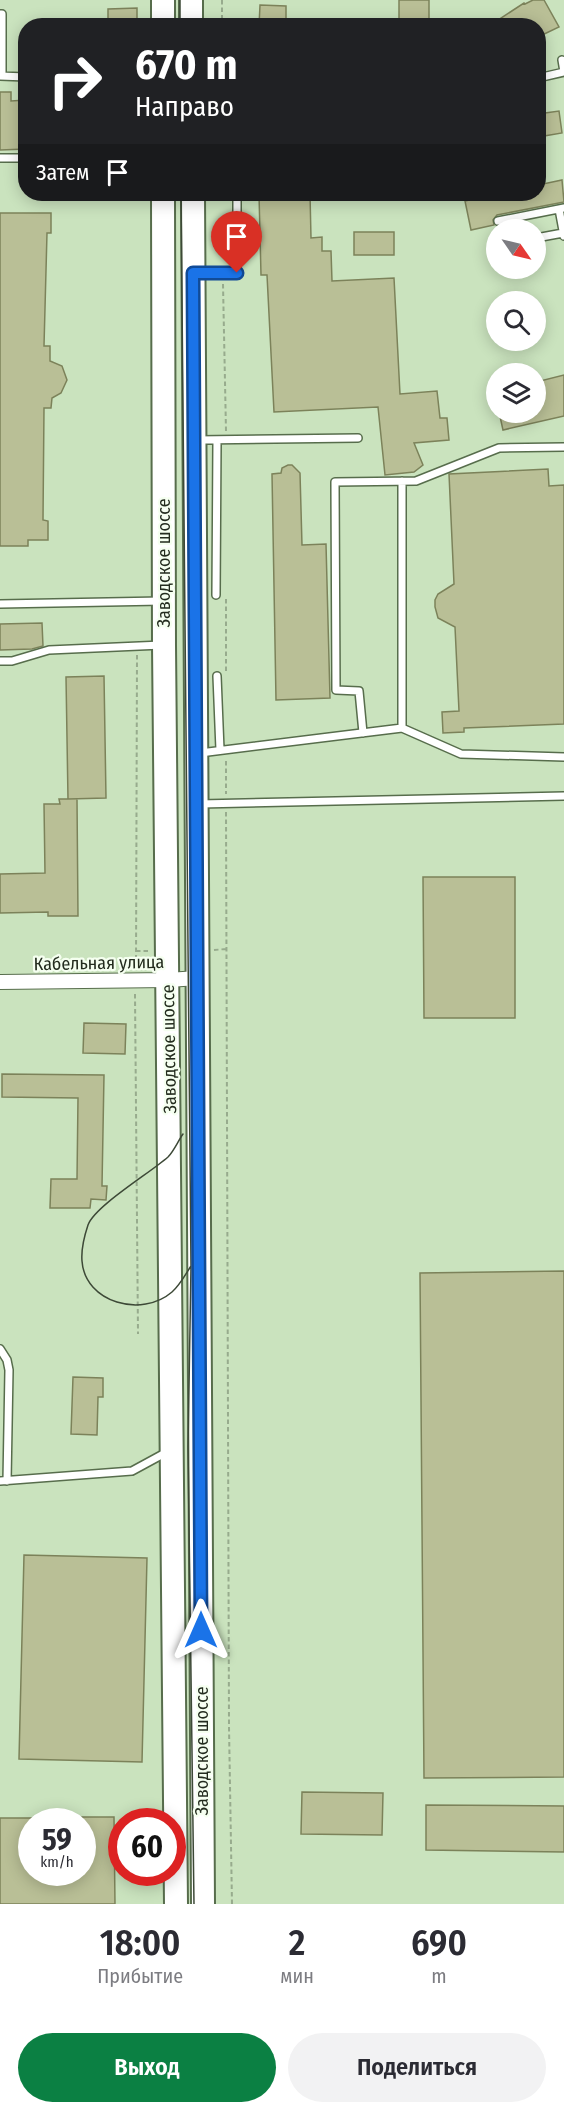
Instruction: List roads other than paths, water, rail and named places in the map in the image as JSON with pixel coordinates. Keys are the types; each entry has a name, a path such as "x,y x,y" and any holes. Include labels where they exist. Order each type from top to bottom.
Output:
{"main road":[{"path":"163,0 163,18"},
{"path":"191,0 191,18"},
{"name":"Заводское шоссе","path":"162,201 176,1904"},
{"name":"Заводское шоссе","path":"193,201 193,273 206,440 197,753 203,1904"}],"street":[{"name":"Кабельная улица","path":"0,982 198,978"}],"lane":[{"path":"0,14 2,14 1,76 18,77"},
{"path":"546,76 564,72 562,60"},
{"path":"0,158 18,158"},
{"path":"193,273 237,273 237,201"},
{"path":"508,219 561,208 564,234 546,237"},
{"path":"216,595 206,440 358,438"},
{"path":"363,733 359,691 336,690 335,482 416,481 500,448 564,447"},
{"path":"402,481 402,728"},
{"path":"0,604 165,601"},
{"path":"0,661 12,661 49,650 164,645"},
{"path":"217,676 223,749"},
{"path":"197,753 402,728 461,754 564,757"},
{"path":"197,804 564,795"},
{"path":"0,1349 7,1360 9,1370 4,1481 132,1471 171,1449"}],"tram line":[{"path":"180,0 180,18"},
{"path":"181,201 191,1266 188,1447 194,1904"},
{"path":"183,1134 168,1157 112,1199 93,1217 84,1238 82,1261 85,1275 93,1287 104,1296 131,1305 160,1300 172,1292 191,1266"}]}
